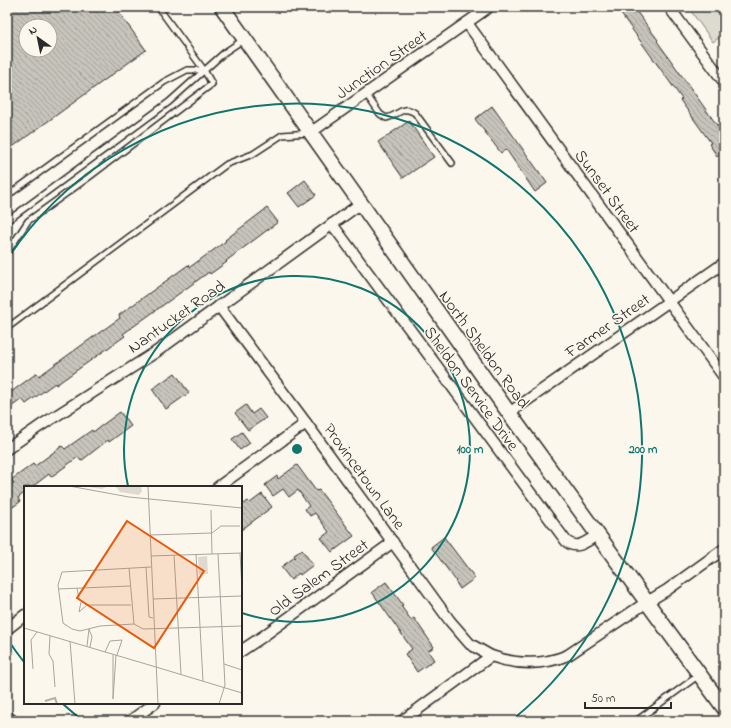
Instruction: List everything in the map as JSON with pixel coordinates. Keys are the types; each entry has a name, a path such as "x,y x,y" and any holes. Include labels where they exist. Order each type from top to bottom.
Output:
{"main road":[{"name":"North Sheldon Road","path":"222,7 509,413 724,708"}],"street":[{"name":"Junction Street","path":"310,133 490,7"},
{"path":"669,7 724,82"},
{"name":"Sunset Street","path":"467,23 724,377"},
{"name":"Nantucket Road","path":"7,449 40,426 156,352 360,204"},
{"name":"Sheldon Service Drive","path":"332,224 566,541 573,546 580,546 598,535"},
{"name":"Farmer Street","path":"509,413 724,262"},
{"name":"Provincetown Lane","path":"219,306 450,621 470,644 491,656 505,661 523,664 541,663 558,659 577,650 667,590 724,549"},
{"path":"219,486 306,423"},
{"name":"Old Salem Street","path":"242,650 393,542"},
{"path":"7,629 24,616"},
{"path":"402,721 491,656"},
{"path":"130,721 155,704"},
{"path":"7,716 13,721"}],"lane":[{"path":"7,253 28,221 212,84 204,70 158,7"},
{"path":"7,221 169,102 225,52 244,39"},
{"path":"7,196 164,82 187,70 204,70"},
{"path":"366,94 380,114 386,118 405,109 415,113 452,163"},
{"path":"7,328 227,164 253,154 282,135 310,133"},
{"path":"636,721 700,674"}],"shaded area":[{"path":"688,7 724,7 724,34 713,42"}],"building":[{"path":"7,7 115,7 146,50 7,151"},
{"path":"616,7 633,7 658,40 657,41 724,135 724,152 717,156 709,144 711,143 680,100 682,99"},
{"path":"492,106 547,183 535,192 506,149 501,153 475,119"},
{"path":"409,121 434,157 403,178 378,142"},
{"path":"305,180 316,195 299,207 288,193"},
{"path":"267,208 278,222 226,261 227,262 210,274 209,272 123,334 125,336 56,385 55,383 26,404 22,399 7,410 7,395 37,373 39,376 120,318 119,315 188,265 190,267 226,241 225,240"},
{"path":"175,373 189,393 166,409 152,389"},
{"path":"246,405 252,414 259,409 266,418 248,430 235,413"},
{"path":"120,412 131,426 109,442 108,440 81,461 78,457 51,477 49,474 33,486 24,486 24,493 18,498 20,502 7,511 7,488 14,483 11,480 33,464 35,466 62,446 65,449 92,430 93,432"},
{"path":"242,432 250,443 240,450 232,439"},
{"path":"297,465 316,491 319,490 354,536 332,552 321,538 329,532 315,513 310,516 305,509 309,506 298,490 289,497 283,489 273,496 265,485 277,476 278,479"},
{"path":"262,494 272,507 242,529 242,505 248,501 250,503"},
{"path":"444,537 475,578 460,589 456,581 431,547"},
{"path":"302,550 313,565 300,575 299,573 291,580 281,567"},
{"path":"386,582 403,605 401,606 411,620 414,618 434,647 428,651 434,660 417,672 405,654 412,649 372,592"}]}
